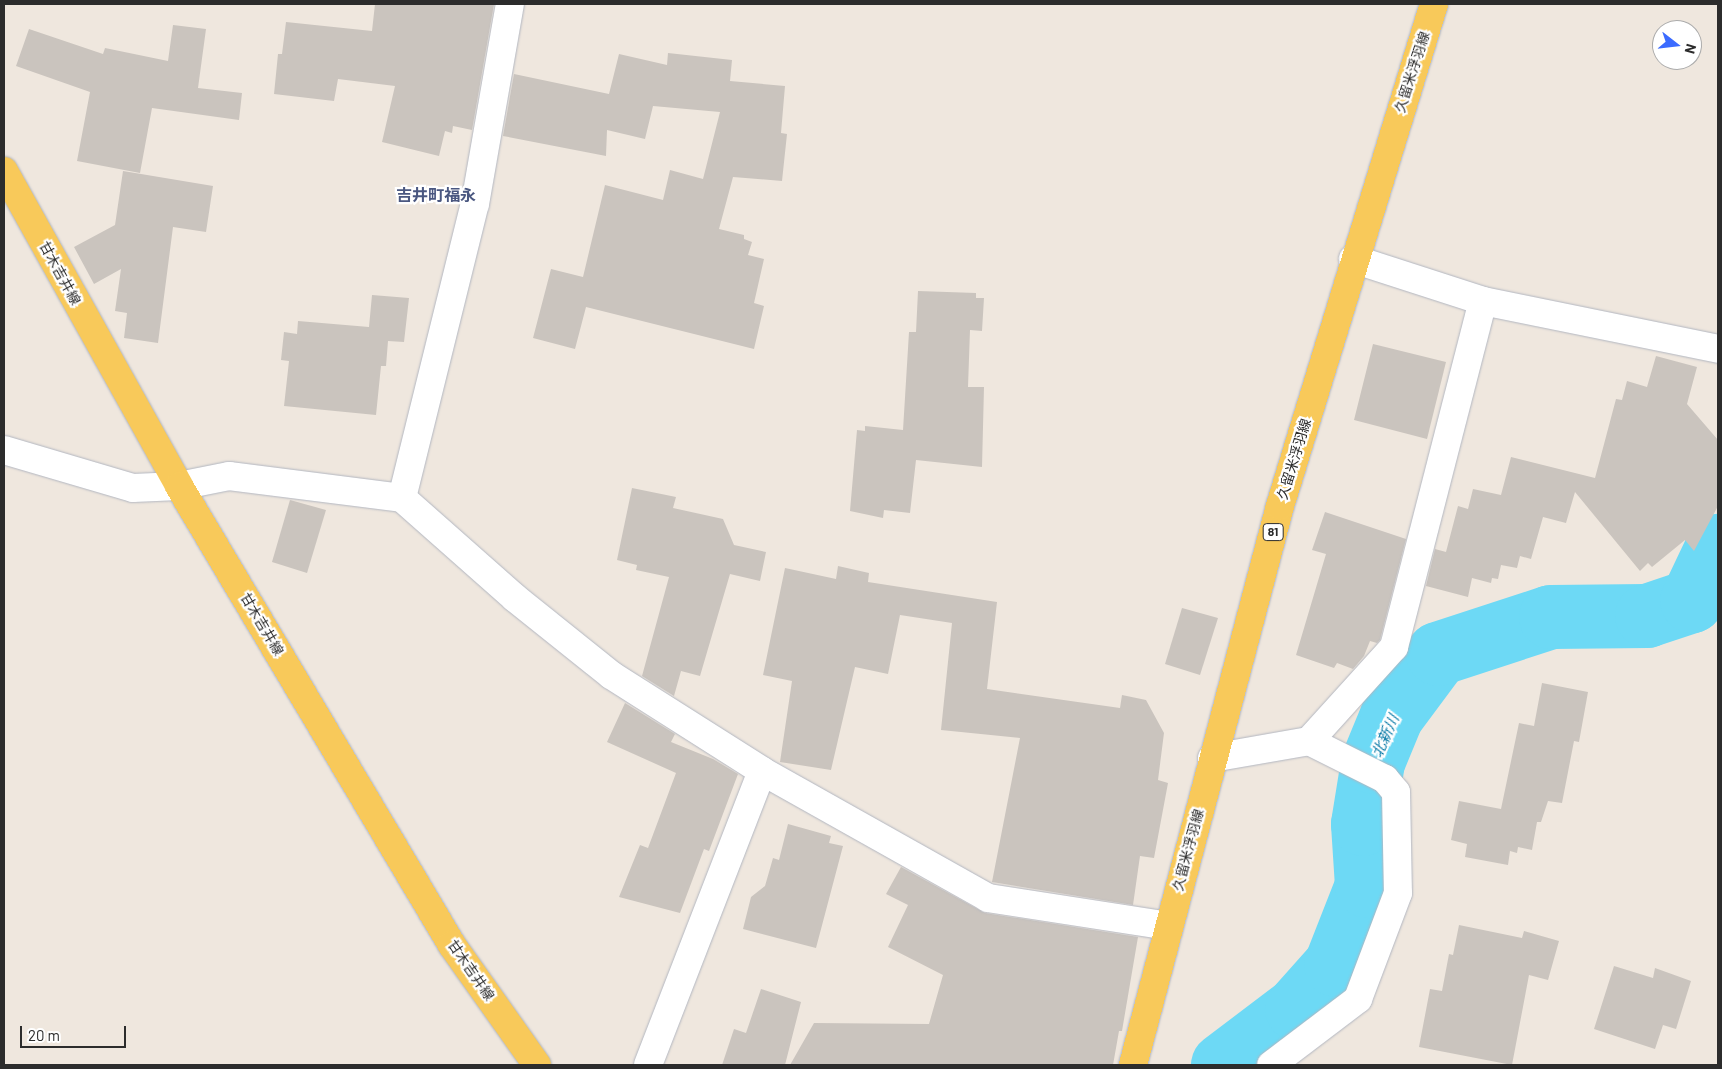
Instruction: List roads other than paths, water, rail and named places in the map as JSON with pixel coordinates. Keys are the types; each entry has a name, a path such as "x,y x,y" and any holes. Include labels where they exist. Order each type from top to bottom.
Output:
{"main road":[{"name":"久留米浮羽線","path":"1133,1065 1212,758 1280,506 1353,259 1434,4"},
{"name":"甘木吉井線","path":"4,172 179,486 452,945 537,1065"}],"street":[{"path":"402,498 475,204 510,4"},
{"path":"1353,259 1482,301 1718,349"},
{"path":"1308,741 1394,647 1482,301"},
{"path":"4,450 132,488 179,486 229,476 402,498 515,598 611,674 762,771 988,898 1169,926"},
{"path":"1212,758 1308,741 1354,762 1385,779 1396,792 1398,893 1358,999 1271,1065"},
{"path":"648,1065 762,771"}],"waterway":[{"name":"北新川","path":"1223,1065 1297,1009 1336,965 1367,886 1363,824 1373,762 1392,716 1438,654 1551,617 1647,616 1692,601 1718,546"}],"district":[{"name":"吉井町福永","path":"436,195"}]}
